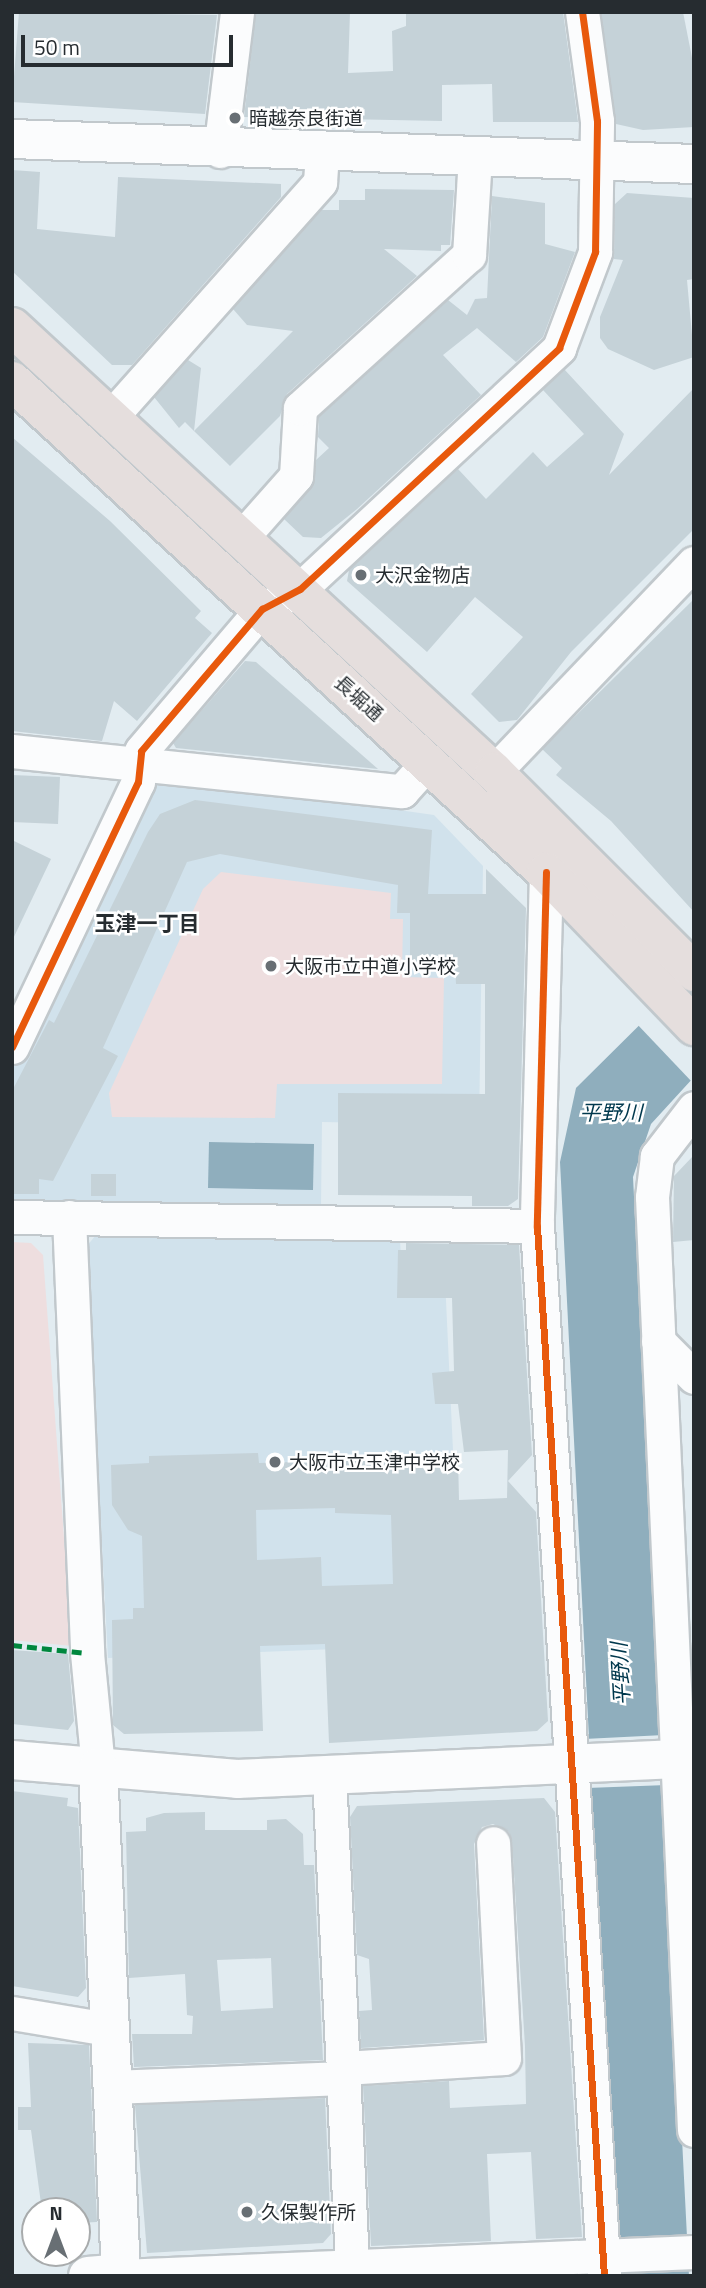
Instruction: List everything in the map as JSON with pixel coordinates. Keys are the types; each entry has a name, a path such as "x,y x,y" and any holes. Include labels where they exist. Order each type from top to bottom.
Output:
{"highway":[{"name":"長堀通","path":"12,327 243,536 688,958"},
{"name":"長堀通","path":"12,381 429,761 546,872 694,1026"}],"street":[{"path":"220,150 237,12"},
{"path":"12,1047 138,782 141,751 262,609 299,589 559,348 595,252 597,162 582,12"},
{"path":"12,139 322,154 694,164"},
{"path":"110,418 320,181 322,154"},
{"path":"243,536 296,476 300,408 469,255 475,158"},
{"path":"494,772 694,564"},
{"path":"12,751 402,791 429,761"},
{"path":"546,872 537,1226 578,1764 607,2263"},
{"path":"694,1108 665,1140 654,1171 658,1341 690,1932 694,2130"},
{"path":"12,1217 537,1226"},
{"path":"69,1217 87,1653 98,1768 111,2087 110,2275 485,2269 607,2263 692,2252"},
{"path":"658,1341 694,1377"},
{"path":"12,1760 237,1779 679,1759"},
{"path":"329,1775 344,2073 359,2269"},
{"path":"111,2087 344,2073 504,2058 493,1843"},
{"path":"12,2013 108,2029"}],"shaded area":[{"name":"大阪市立中道小学校","path":"160,776 434,815 483,866 479,1125 322,1122 321,1207 12,1203 12,1067 148,784"},
{"path":"221,872 391,893 390,919 403,919 402,977 444,978 442,1084 277,1084 275,1118 112,1117 109,1093 203,889"},
{"name":"大阪市立玉津中学校","path":"96,1235 400,1240 402,1278 445,1279 462,1644 108,1658 86,1247"},
{"path":"12,1242 31,1243 43,1255 72,1646 12,1640"}],"water":[{"name":"平野川","path":"694,971 694,1077 651,1124 633,1177 689,2276 616,2276 560,1162 576,1088"},
{"path":"209,1142 314,1144 313,1190 208,1188"}],"pier":[{"path":"694,968 694,1082 693,1083 636,1023"},
{"path":"664,1735 667,1785 587,1788 584,1739"}],"building":[{"path":"19,12 217,15 205,114 12,102"},
{"path":"256,12 350,12 348,73 393,71 392,31 406,26 406,12 563,12 578,122 493,122 492,84 442,85 442,121 244,117"},
{"path":"601,12 683,12 694,68 694,127 643,130 616,124"},
{"path":"12,170 40,172 37,229 115,237 118,177 281,184 281,197 132,365 112,365 12,271"},
{"path":"365,189 454,190 450,245 441,245 441,251 384,249 417,276 287,394 280,416 230,466 194,431 293,331 247,325 233,309 321,210 339,210 339,200 365,200"},
{"path":"627,193 694,198 694,279 687,280 694,357 654,370 608,349 600,338 600,317 623,260 614,259 615,204"},
{"path":"492,196 545,203 545,244 575,252 543,337 516,362 477,328 443,355 481,395 357,509 321,538 303,537 284,519 310,489 316,460 329,448 318,437 319,417 448,300 467,315 475,299 487,298"},
{"path":"188,360 201,368 194,431 185,422 179,428 154,397"},
{"path":"564,369 624,434 609,475 694,388 694,529 571,652 517,720 499,722 471,694 523,637 475,597 427,652 347,581 349,570 458,469 486,499 533,452 547,467 584,434 543,390"},
{"path":"12,437 110,521 201,611 195,618 212,633 137,721 114,701 102,741 12,731"},
{"path":"694,599 694,912 611,821 556,775 562,768 542,749"},
{"path":"245,661 256,662 378,769 176,748 173,743"},
{"path":"12,775 60,777 58,824 12,822"},
{"path":"195,800 432,830 428,894 486,894 486,869 526,908 518,1199 508,1206 472,1206 472,1196 338,1195 338,1093 485,1094 485,984 456,984 455,965 410,964 410,913 397,913 398,885 220,854 187,862 103,1048 118,1056 53,1181 39,1179 39,1194 12,1194 12,1091 49,1020 54,1023 148,832 160,814"},
{"path":"12,840 51,859 12,941"},
{"path":"694,1155 694,1240 673,1242 674,1176"},
{"path":"91,1174 116,1174 116,1196 91,1196"},
{"path":"406,1243 519,1245 532,1455 508,1481 536,1512 548,1721 537,1731 329,1743 325,1644 260,1646 263,1731 124,1734 113,1725 112,1620 133,1619 133,1608 144,1608 142,1536 128,1530 112,1505 111,1465 149,1463 149,1456 258,1453 259,1463 458,1457 459,1500 507,1498 508,1450 464,1452 458,1404 435,1404 432,1373 454,1371 452,1298 397,1298 398,1250 406,1250","holes":["335,1508 335,1513 391,1515 393,1584 322,1586 321,1557 257,1560 256,1510"]},
{"path":"12,1650 68,1654 74,1721 68,1730 12,1724"},
{"path":"12,1791 68,1798 67,1806 78,1808 86,1988 78,1997 12,1986"},
{"path":"544,1798 555,1812 582,2237 536,2239 531,2152 487,2154 491,2241 371,2246 363,2086 449,2081 450,2108 526,2104 525,2046 512,1842 509,1832 493,1824 482,1827 474,1844 484,2040 361,2048 359,2011 372,2010 369,1959 357,1955 350,1817 357,1806"},
{"path":"205,1812 205,1830 267,1830 267,1820 286,1819 303,1834 304,1865 314,1865 323,2060 134,2067 132,2034 192,2034 193,2016 187,2015 185,1974 129,1978 126,1832 146,1831 146,1818 164,1813","holes":["271,1958 273,2008 221,2011 217,1960"]},
{"path":"28,2043 89,2045 97,2222 91,2222 91,2197 40,2197 31,2130 18,2130 18,2107 31,2107"},
{"path":"325,2098 331,2234 323,2243 147,2253 135,2105"}],"marked path":[{"path":"12,1645 87,1653"}],"cycle path":[{"path":"12,1047 138,782 141,751 262,609 300,589 559,348 595,252 597,121 582,12"},
{"path":"546,872 537,1226 604,2276"}],"place":[{"name":"暗越奈良街道","path":"235,118"},
{"name":"大沢金物店","path":"361,575"},
{"name":"大阪市立中道小学校","path":"271,966"},
{"name":"大阪市立玉津中学校","path":"275,1462"},
{"name":"久保製作所","path":"247,2212"}],"district":[{"name":"玉津一丁目","path":"147,923"}]}
